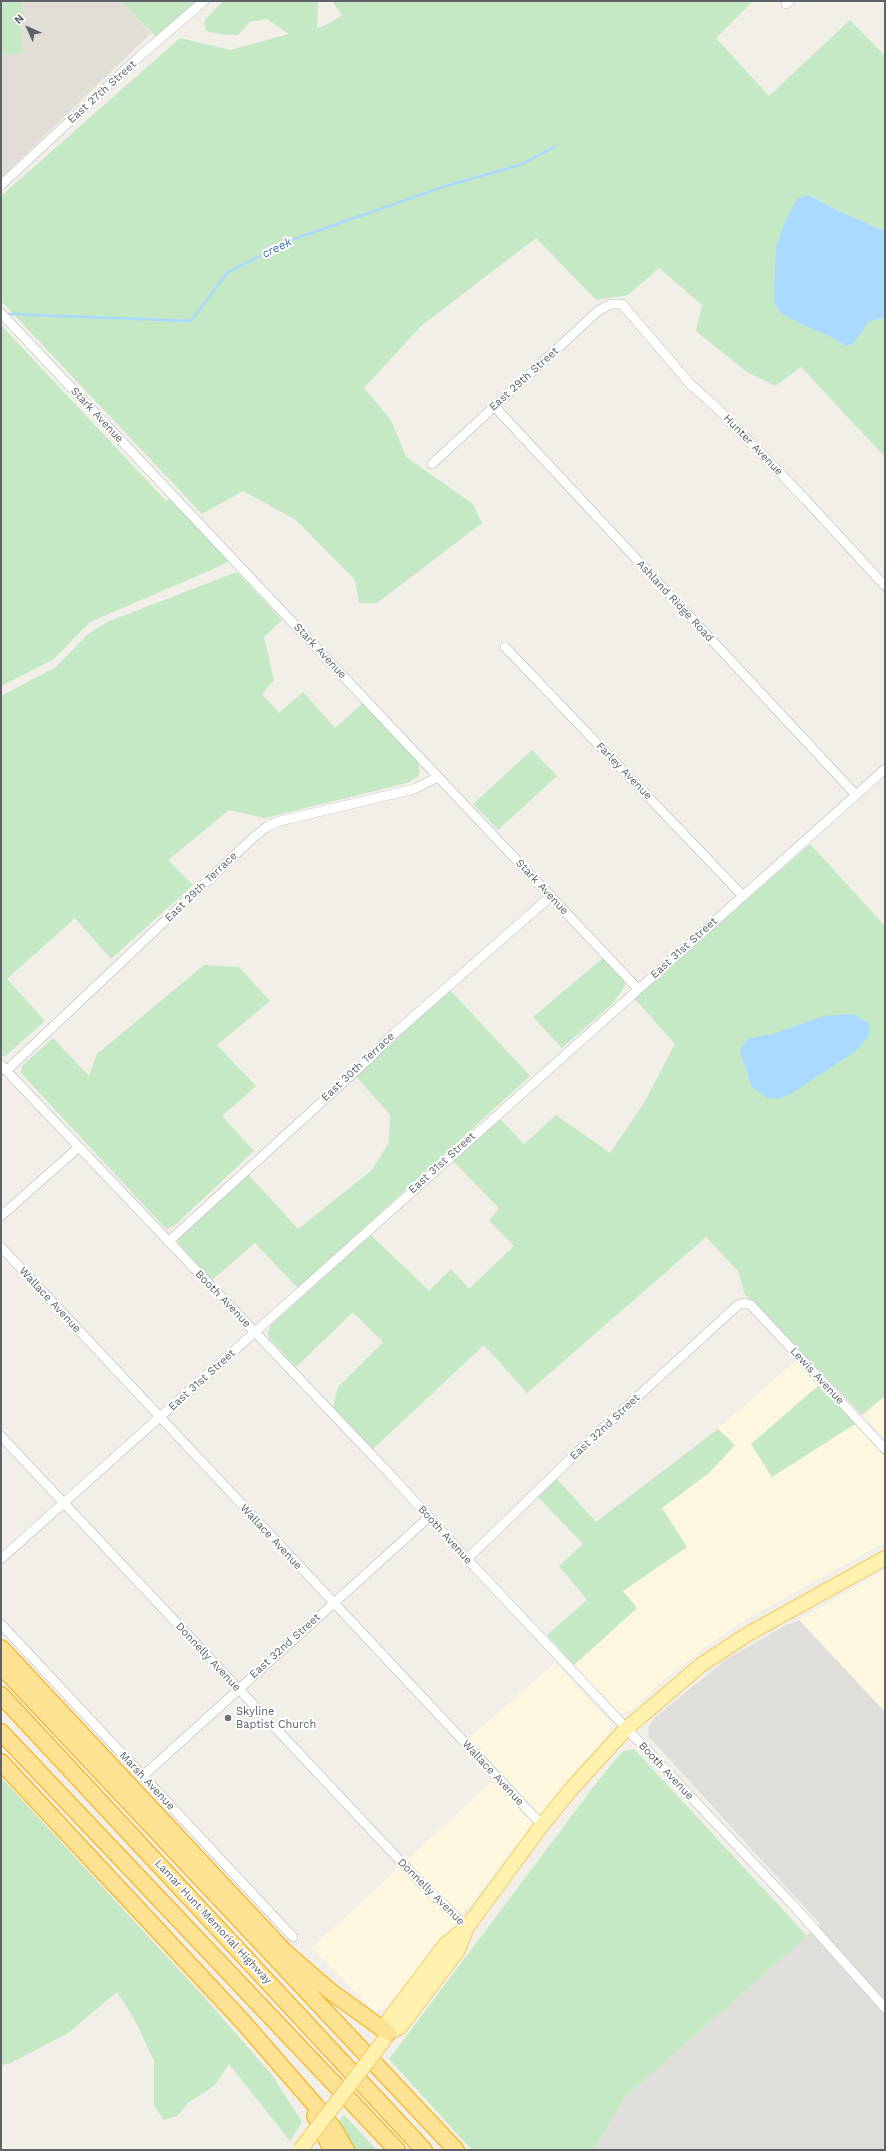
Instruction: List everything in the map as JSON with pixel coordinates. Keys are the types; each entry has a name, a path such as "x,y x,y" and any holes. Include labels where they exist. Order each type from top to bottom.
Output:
{"highway":[{"path":"1,1648 284,1951 384,2038"},
{"path":"1,1666 308,1995 456,2150"},
{"name":"Lamar Hunt Memorial Highway","path":"1,1695 424,2150"},
{"path":"1,1732 397,2150"},
{"path":"1,1762 149,1920 273,2056 321,2112 334,2129 346,2150"},
{"path":"273,2056 313,2112 332,2150"}],"main road":[{"path":"300,2150 384,2038 400,2027 458,1950 467,1927 542,1825 573,1787 626,1729 701,1666 742,1638 885,1558"}],"street":[{"name":"East 27th Street","path":"1,185 140,56 204,1"},
{"name":"East 29th Street","path":"432,464 598,311 611,304 622,304"},
{"name":"Hunter Avenue","path":"622,304 691,385 715,406 805,499 885,586"},
{"name":"Stark Avenue","path":"1,313 638,989"},
{"name":"Ashland Ridge Road","path":"494,406 856,795"},
{"name":"Farley Avenue","path":"505,647 743,896"},
{"name":"East 31st Street","path":"1,1559 885,769"},
{"name":"East 29th Terrace","path":"4,1068 255,836 268,826 280,821 414,789 438,777"},
{"name":"East 30th Terrace","path":"168,1242 388,1040 551,896"},
{"name":"Booth Avenue","path":"4,1068 428,1516 626,1729 792,1904 885,2008"},
{"path":"1,1216 79,1147"},
{"name":"Wallace Avenue","path":"1,1248 332,1603 542,1825"},
{"name":"East 32nd Street","path":"467,1559 590,1440 738,1305 744,1303 749,1304"},
{"name":"Lewis Avenue","path":"749,1304 885,1449"},
{"name":"Donnelly Avenue","path":"1,1436 421,1883 467,1927"},
{"name":"East 32nd Street","path":"143,1776 428,1516"},
{"name":"Marsh Avenue","path":"1,1624 293,1937"}],"shaded area":[{"path":"1,1 121,1 151,33 1,178"},
{"path":"795,1361 818,1386 751,1444 772,1477 855,1424 885,1456 885,1542 743,1621 697,1653 667,1677 630,1711 623,1713 617,1711 574,1665 637,1608 623,1591 687,1547 662,1508 709,1473 735,1445 718,1429"},
{"path":"885,1396 885,1439 862,1415"},
{"path":"885,1570 885,1712 799,1620"},
{"path":"799,1620 885,1712 885,2150 594,2150 623,2099 820,1924 649,1737 648,1728 655,1717 727,1659 784,1626"},
{"path":"555,1663 607,1718 610,1724 609,1733 566,1783 401,1991 388,2005 375,2012 312,1948 500,1774 468,1739"}],"green space":[{"path":"1,1 21,1 21,54 1,54"},
{"path":"121,1 196,1 156,37"},
{"path":"223,1 318,1 317,28 326,25 342,15 332,1 753,1 716,38 769,96 850,20 885,56 885,231 839,211 810,195 774,303 781,313 833,338 845,346 853,344 870,321 885,318 885,457 801,367 775,386 747,372 696,331 702,305 659,268 628,295 596,300 536,238 421,326 364,388 391,420 406,457 473,504 482,523 377,603 359,603 355,580 296,520 243,491 202,514 1,301 1,196 180,38 230,50 289,34 267,19 250,22 238,35 219,34 206,31 204,21"},
{"path":"1,325 166,501 170,499 227,559 227,563 90,622 54,659 1,686"},
{"path":"237,572 282,620 264,637 274,680 262,694 279,713 303,692 335,728 363,703 417,759 419,776 407,783 265,818 229,810 168,860 193,885 111,959 75,918 7,979 45,1021 4,1057 1,1054 1,696 56,667 88,634 107,622"},
{"path":"532,750 557,776 498,830 473,804"},
{"path":"810,844 885,926 885,1396 862,1415 755,1303 745,1295 738,1271 706,1237 527,1393 484,1345 373,1449 333,1407 338,1387 383,1342 353,1312 296,1367 269,1338 268,1333 271,1325 371,1235 429,1291 451,1269 469,1289 514,1246 489,1221 499,1208 452,1160 499,1118 524,1144 556,1115 610,1153 644,1103 675,1044 634,998"},
{"path":"603,958 624,981 625,986 612,1004 562,1048 533,1017"},
{"path":"204,965 239,967 270,1001 217,1045 256,1086 222,1116 254,1151 174,1226 166,1229 21,1073 22,1066 53,1038 89,1076 97,1054"},
{"path":"450,990 530,1076 298,1288 255,1243 212,1280 178,1243 179,1237 248,1174 298,1229 372,1170 389,1142 390,1115 355,1075"},
{"path":"818,1386 855,1424 772,1477 751,1444"},
{"path":"718,1429 735,1445 709,1473 662,1508 687,1547 623,1591 637,1608 574,1665 547,1635 587,1600 559,1566 583,1544 538,1497 556,1478 596,1522"},
{"path":"634,1749 807,1936 623,2099 594,2150 472,2150 389,2059 601,1777 623,1751"},
{"path":"1,1777 205,1998 272,2075 302,2122 290,2141 229,2064 214,2086 189,2102 177,2116 164,2120 154,2105 154,2061 135,2020 117,1992 68,2033 11,2063 1,2065"},
{"path":"344,2115 377,2150 354,2150 339,2121"}],"water":[{"path":"809,195 839,211 885,231 885,318 870,321 853,344 845,346 833,338 801,324 781,313 774,303 776,247 787,218 797,199"},
{"path":"854,1014 870,1024 869,1036 856,1051 794,1092 779,1099 767,1098 752,1087 740,1051 747,1039 776,1033 824,1016"}],"waterway":[{"name":"creek","path":"9,314 191,321 228,272 294,239 446,186 520,165 556,146"}],"place":[{"name":"Skyline Baptist Church","path":"228,1718"}]}
